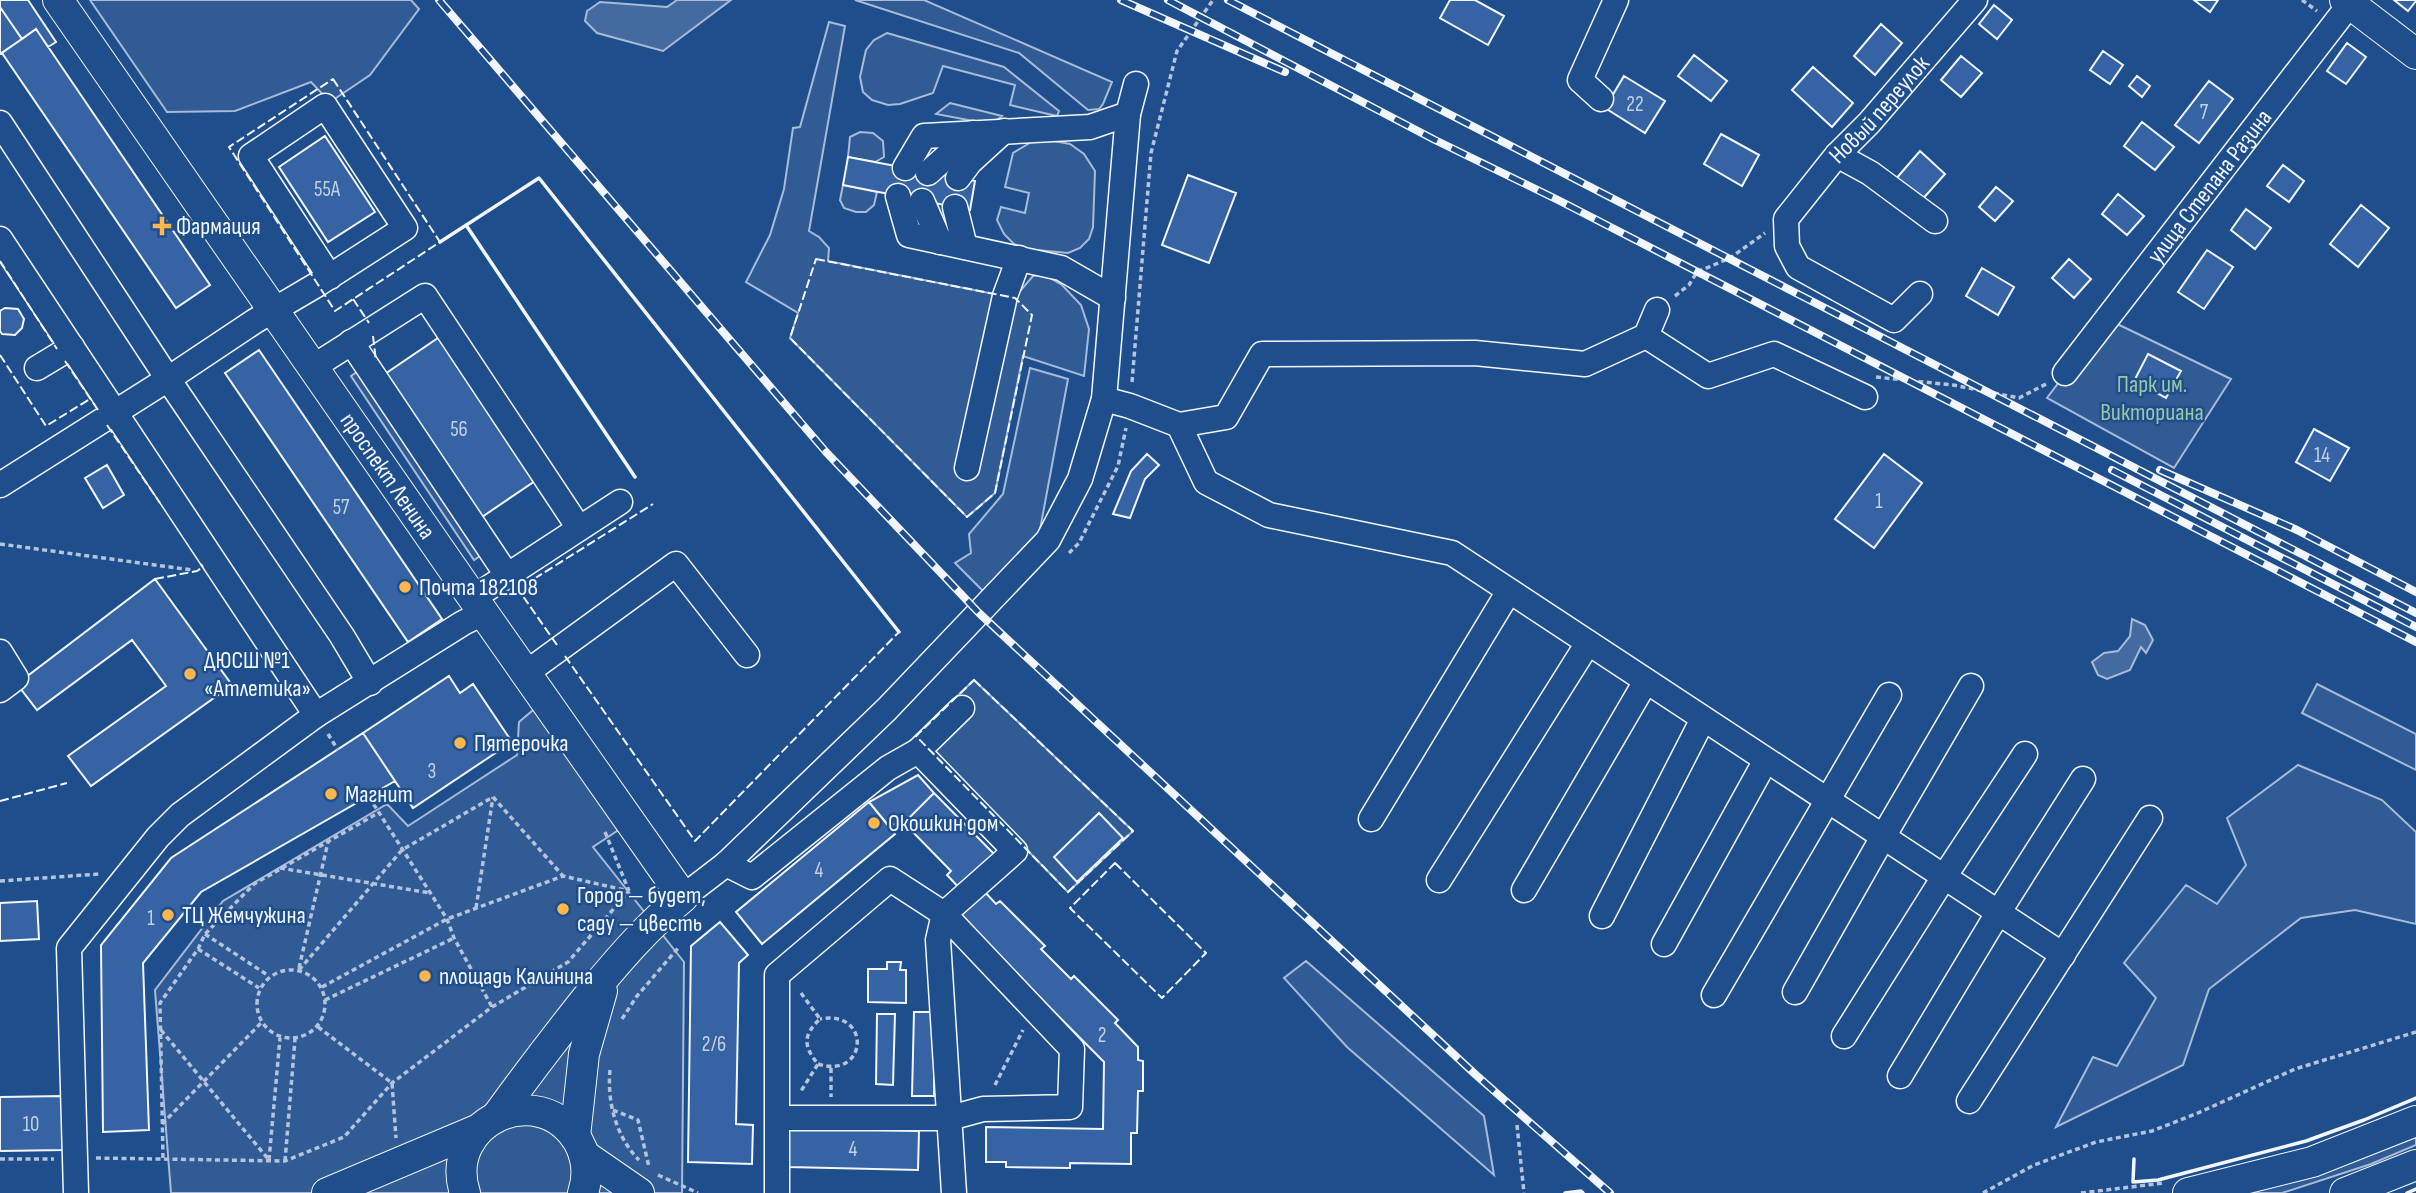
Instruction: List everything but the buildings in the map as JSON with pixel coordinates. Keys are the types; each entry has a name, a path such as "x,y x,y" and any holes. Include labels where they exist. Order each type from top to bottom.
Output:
{"main road":[{"name":"проспект Ленина","path":"58,0 683,897"},
{"path":"2349,1 2416,54"},
{"path":"465,1193 462,1179 463,1157 472,1137 488,1122 653,921 683,897"},
{"path":"583,1193 587,1177 580,1146 584,1054 593,1015 607,974"},
{"path":"327,1193 518,1110 540,1112 559,1121 580,1146 644,1180"},
{"path":"2188,1193 2312,1162 2416,1121"},
{"path":"2344,1193 2416,1165"}],"street":[{"path":"1601,99 1580,80 1616,0"},
{"name":"Новый переулок","path":"1786,219 1837,155 1869,123 1975,0"},
{"name":"улица Степана Разина","path":"2065,373 2349,1"},
{"path":"683,897 726,864 887,709 1048,540 1080,479 1104,399 1128,114 1136,84"},
{"path":"0,485 273,310 330,277 404,228 325,106 251,156 330,277"},
{"path":"917,170 924,136 1090,127 1128,114"},
{"path":"0,123 168,379 342,636 370,683"},
{"path":"958,178 970,162 1004,131"},
{"path":"1837,155 1870,173 1935,222"},
{"path":"910,199 940,242 1061,268 1113,298"},
{"path":"955,207 965,247"},
{"path":"1786,219 1787,246 1798,267 1894,320 1920,294"},
{"path":"0,239 316,715"},
{"path":"967,468 1005,296 1019,258"},
{"path":"313,367 425,296 579,528"},
{"path":"1104,399 1179,425 1226,418 1262,354 1475,353 1585,364 1646,336 1657,310"},
{"path":"1646,336 1708,376 1774,354 1868,387"},
{"path":"351,342 507,575"},
{"path":"37,368 72,347"},
{"path":"1179,425 1206,482 1269,515 1452,553 2063,956"},
{"path":"76,1193 69,948 158,837 180,815 316,715 463,623 507,575 620,502"},
{"path":"526,673 676,564 747,655"},
{"path":"1371,819 1509,591"},
{"path":"1439,880 1588,643"},
{"path":"0,652 16,678 0,690"},
{"path":"1524,890 1646,681"},
{"path":"1795,992 1971,686"},
{"path":"1714,995 1889,695"},
{"path":"726,864 752,877 888,768 918,751 962,708"},
{"path":"1602,916 1703,719"},
{"path":"918,751 1015,851 944,914 938,940 954,1193"},
{"path":"1844,1036 2025,754"},
{"path":"1664,944 1766,760"},
{"path":"1900,1076 2083,779"},
{"path":"1969,1101 2150,818"},
{"path":"777,1118 950,1118 983,1109 1070,1107 1072,1049 944,914 890,879 777,975 777,1118 777,1193"}],"path":[{"path":"1060,562 1079,543 1118,466 1130,406 1151,153 1177,51 1213,0"},
{"path":"1657,310 1689,285 1697,272 1730,258 1786,219"},
{"path":"1868,387 1953,384 2019,398 2065,373"},
{"path":"0,544 197,571 224,579"},
{"path":"369,797 447,919 454,938 492,1007"},
{"path":"299,970 402,850 493,797"},
{"path":"493,797 563,876"},
{"path":"476,908 493,797"},
{"path":"163,1158 160,1003 198,949 205,934 254,884 378,813"},
{"path":"299,970 329,841"},
{"path":"281,868 430,893"},
{"path":"0,881 130,872"},
{"path":"0,1159 163,1158 285,1161 344,1137 392,1083 492,1007 568,962 628,891 563,876 447,919 322,987"},
{"path":"205,934 269,976"},
{"path":"326,1000 454,938"},
{"path":"619,1027 637,996 678,947"},
{"path":"198,949 258,988"},
{"path":"299,970 312,976 322,987 326,1000 324,1014 318,1027 295,1039 280,1038 261,1023 255,1006 258,988 269,976 299,970"},
{"path":"783,970 820,1019"},
{"path":"983,1109 1033,1009"},
{"path":"834,1016 846,1020 855,1030 858,1044 854,1056 844,1065 831,1068 818,1064 809,1054 806,1041 811,1028 820,1019 834,1016"},
{"path":"162,1124 261,1023"},
{"path":"318,1027 392,1083 396,1141"},
{"path":"161,1030 269,1160"},
{"path":"1983,1193 2034,1165 2096,1142 2152,1131 2199,1113 2295,1069 2416,1032"},
{"path":"269,1160 280,1038"},
{"path":"285,1161 295,1039"},
{"path":"777,1118 791,1107 818,1064"},
{"path":"610,1066 612,1111 618,1131 630,1151 650,1171 698,1193"},
{"path":"612,1111 638,1120 644,1180"},
{"path":"1517,1125 1524,1193"}],"shaded area":[{"path":"90,0 411,0 419,9 370,75 330,102 311,82 235,111 167,112"},
{"path":"677,0 731,0 663,51 597,33 585,21 587,11 600,2 667,7"},
{"path":"855,0 924,0 1112,82 1099,109 1088,110 1019,53"},
{"path":"829,22 845,26 809,231 829,248 828,261 1014,298 1033,276 1043,274 1062,285 1081,305 1089,329 1084,376 1023,356 995,493 967,517 790,338 798,313 746,282 770,235 784,189 793,128 800,127"},
{"path":"887,33 1004,67 1059,111 1057,116 1010,105 1015,85 943,66 933,93 900,104 888,105 872,100 863,92 860,77 866,50 874,40"},
{"path":"950,103 1002,116 984,123 936,114"},
{"path":"860,132 873,133 883,141 884,157 875,162 848,157 850,137"},
{"path":"1038,138 1070,144 1084,154 1095,171 1093,227 1089,239 1080,248 1068,253 1026,249 1014,244 1004,234 997,220 1001,207 1025,213 1029,193 1005,187 1013,153"},
{"path":"843,185 877,192 874,205 866,212 844,208 840,200"},
{"name":"Парк им. Викториана","path":"2107,319 2231,379 2174,468 2047,398"},
{"path":"363,368 486,552 474,560 351,376"},
{"path":"1030,368 1068,379 1039,535 983,591 955,563 971,553 969,534 1003,494"},
{"path":"2132,619 2145,625 2153,640 2146,653 2141,647 2130,670 2107,679 2098,675 2092,662 2104,653 2118,651 2130,636"},
{"path":"974,680 1133,831 1068,892 916,736"},
{"path":"2317,684 2416,734 2416,770 2302,713"},
{"name":"площадь Калинина","path":"539,705 620,829 593,847 684,962 682,1193 171,1193 155,990 223,901 387,804 408,826 517,755 519,722"},
{"path":"2298,765 2382,800 2416,832 2416,924 2355,910 2301,918 2209,989 2183,1065 2056,1127 2093,1057 2117,1066 2156,998 2124,963 2186,885 2217,904 2246,865 2227,818"},
{"path":"1306,961 1484,1116 1494,1175 1347,1047 1284,978"},
{"path":"2416,1134 2416,1145 2371,1164 2282,1193 2249,1193"}],"railway":[{"path":"439,0 826,452 979,613 1476,1075 1610,1193"},
{"path":"1121,0 1285,72"},
{"path":"1168,0 1435,140 1558,200 2416,642"},
{"path":"1228,0 2416,613"},
{"path":"2112,470 2416,627"},
{"path":"2160,470 2297,530 2416,592"}],"fence":[{"path":"333,79 440,242 335,311 229,147 333,79"},
{"path":"816,259 1015,298 1032,315 995,493 967,517 790,338 816,259"},
{"path":"0,261 57,349"},
{"path":"353,299 369,323"},
{"path":"373,336 376,361"},
{"path":"0,355 46,426 90,399"},
{"path":"65,361 100,413"},
{"path":"107,425 160,503"},
{"path":"557,645 518,589 653,504"},
{"path":"155,579 197,571 203,567 201,564"},
{"path":"565,656 695,841 899,632"},
{"path":"974,680 1133,831 1068,892 916,736 974,680"},
{"path":"0,801 67,783"},
{"path":"1115,863 1206,953 1162,998 1070,908 1115,863"}],"wall":[{"path":"440,242 539,178 899,632"},
{"path":"466,225 635,477"},
{"path":"2134,1159 2133,1182 2158,1180 2306,1141 2416,1098"},
{"path":"2407,1193 2416,1189"},
{"path":"1565,1193 1583,1193"}],"place":[{"name":"Фармация","path":"162,226"},
{"name":"Почта 182108","path":"405,587"},
{"name":"ДЮСШ №1 «Атлетика»","path":"190,674"},
{"name":"Пятерочка","path":"460,743"},
{"name":"Магнит","path":"331,794"},
{"name":"Окошкин дом","path":"874,823"},
{"name":"Город — будет, саду — цвесть","path":"563,909"},
{"name":"ТЦ Жемчужина","path":"168,915"},
{"name":"площадь Калинина","path":"425,976"}]}
